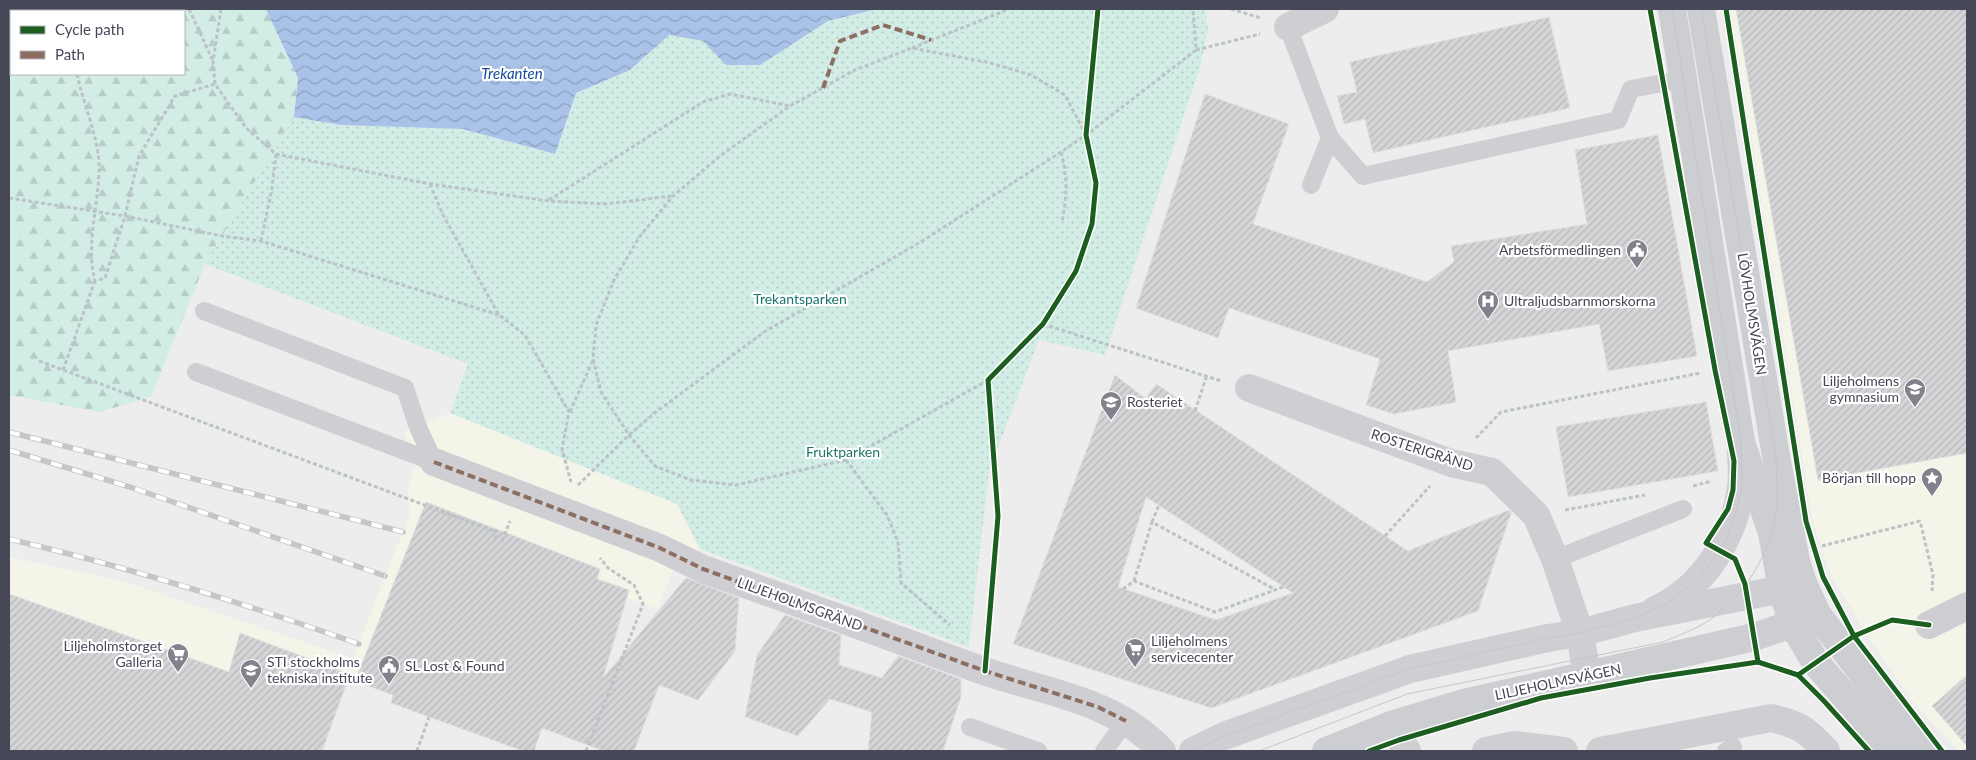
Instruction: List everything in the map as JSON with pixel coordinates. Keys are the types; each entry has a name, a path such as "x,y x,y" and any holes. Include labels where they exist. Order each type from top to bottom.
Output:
{"street":[{"path":"1288,27 1325,9"},
{"name":"LÖVHOLMSVÄGEN","path":"1635,618 1667,604 1699,578 1728,536 1742,486 1741,442 1672,9"},
{"name":"LÖVHOLMSVÄGEN","path":"1701,9 1777,465 1794,552 1793,586"},
{"name":"ROSTERIGRÄND","path":"1249,388 1451,463 1492,472 1536,515 1555,558 1580,633 1587,676"},
{"name":"LÖVHOLMSVÄGEN","path":"1741,442 1772,533 1805,620"},
{"name":"LILJEHOLMSGRÄND","path":"434,462 660,548 703,569 985,671 1098,707 1126,720 1162,751"},
{"path":"1193,751 1224,736 1410,669 1548,638 1580,633 1635,618 1793,586"},
{"path":"1929,624 1967,606"},
{"path":"1805,620 1816,662 1892,751"},
{"path":"1805,620 1922,751"},
{"name":"LILJEHOLMSVÄGEN","path":"1326,751 1391,725 1464,703 1754,637 1805,620"},
{"path":"1600,751 1771,718 1793,723 1811,734 1826,751"},
{"path":"1391,725 1407,751"},
{"path":"1486,751 1514,745 1532,749 1564,751"}],"lane":[{"path":"1288,27 1330,138 1363,176 1618,120 1630,90 1684,79"},
{"path":"1311,185 1330,138"},
{"path":"204,311 405,388 418,426 434,462"},
{"path":"196,372 434,462"},
{"path":"1555,558 1683,509"},
{"path":"1104,751 1126,720"},
{"path":"970,727 1038,751"}],"path":[{"path":"190,9 213,62"},
{"path":"221,9 213,62 215,84 246,128 276,154 430,184 549,200 606,204 672,196"},
{"path":"995,373 988,380 846,460 736,485 691,480 655,466 629,434 601,392 593,359 596,325 614,280 640,236 672,196 720,156 790,106 855,70 1009,9"},
{"path":"1193,9 1196,50"},
{"path":"593,359 569,412 562,449 573,489 629,434 764,332 920,243 1061,152 1086,135 1196,50 1288,27"},
{"path":"912,48 991,62 1031,75 1065,95 1086,135 1088,144"},
{"path":"63,370 95,281 92,268 99,164 96,140 82,97 77,75"},
{"path":"95,281 104,278 125,216 139,156 175,96 215,84"},
{"path":"549,200 702,102 730,94 790,106"},
{"path":"1086,135 1087,125"},
{"path":"1061,152 1067,175 1066,202 1062,222"},
{"path":"261,241 272,188 276,154"},
{"path":"430,184 443,215 499,315"},
{"path":"9,198 125,216 222,236 261,241 499,315 525,335 569,412"},
{"path":"1036,331 1048,316"},
{"path":"1043,324 1206,378 1249,388"},
{"path":"39,361 495,530 496,539"},
{"path":"1385,536 1451,463 1501,412 1706,372"},
{"path":"1195,411 1206,378"},
{"path":"988,380 988,390"},
{"path":"846,460 887,515 898,542 901,583 957,631"},
{"path":"1683,509 1688,488 1715,480"},
{"path":"1536,515 1650,494"},
{"path":"1123,589 1134,581 1159,505"},
{"path":"1814,547 1920,521 1933,575"},
{"path":"1152,522 1274,590"},
{"path":"586,751 643,604 634,585 608,568 598,554"},
{"path":"1134,581 1216,612 1283,586"},
{"path":"417,751 429,717"}],"shaded area":[{"path":"1731,9 1967,9 1967,751 1959,751 1914,703 1871,641 1830,573 1812,519"},
{"path":"450,413 677,504 700,549 674,567 658,609 626,598 574,740 542,728 534,751 523,751 391,703 393,695 348,679 322,751 9,751 9,557 126,582 353,658 410,514 408,488 415,468 404,432"}],"green space":[{"path":"9,9 266,9 298,78 294,117 205,264 151,397 99,412 9,395"},
{"name":"Trekantsparken","path":"877,9 1206,9 1208,30 1200,67 1105,355 1039,340 989,471 969,647 700,549 677,504 450,413 468,364 205,264 294,117 341,125 463,129 555,154 576,93 630,70 669,35 703,41 726,65 759,65 828,21"}],"water":[{"name":"Trekanten","path":"266,9 877,9 828,21 760,65 726,65 703,41 669,35 630,70 576,93 555,154 463,129 341,125 294,117 298,78"}],"building":[{"path":"1736,9 1967,9 1967,453 1818,480"},
{"path":"1549,17 1570,108 1373,153 1365,119 1344,124 1337,96 1357,92 1350,62"},
{"path":"1205,94 1289,124 1253,224 1427,282 1454,262 1451,246 1587,224 1575,150 1658,135 1697,356 1608,371 1599,324 1448,351 1456,402 1394,414 1366,405 1380,359 1229,308 1218,338 1136,308"},
{"path":"1115,375 1146,399 1156,384 1408,551 1509,510 1511,513 1478,611 1211,708 1013,644","holes":["1146,497 1293,593 1216,620 1118,587"]},
{"path":"1706,402 1718,471 1568,497 1556,427"},
{"path":"426,502 600,569 597,579 629,590 603,678 686,578 739,598 735,651 698,700 659,685 634,751 604,751 542,728 534,751 523,751 391,703 393,695 355,681"},
{"name":"Liljeholmstorget Galleria","path":"9,594 229,672 240,633 350,674 322,751 9,751"},
{"path":"785,615 841,635 839,665 882,678 898,656 961,679 961,697 943,751 868,751 872,712 830,699 798,736 745,717 757,655"},
{"path":"1967,675 1967,746 1932,706"}],"tram line":[{"path":"1193,751 1224,736 1410,669 1548,638 1580,633 1635,618 1667,604 1699,578 1720,550 1728,535 1736,512 1742,486 1741,442 1672,9"},
{"path":"1259,751 1407,694 1663,642 1706,623 1735,598 1755,571 1769,541 1776,510 1776,456 1701,9"}],"railway":[{"path":"9,432 403,532"},
{"path":"9,450 133,488 385,576"},
{"path":"9,539 98,561 185,587 359,644"}],"marked path":[{"path":"823,88 840,41 883,25 931,40"},
{"path":"434,462 660,548 703,569 985,671 1098,707 1126,721"}],"cycle path":[{"path":"985,671 998,516 988,380 1043,324 1076,271 1092,224 1096,183 1086,135 1098,9"},
{"path":"1650,9 1715,370 1734,461 1733,490 1728,509 1706,543 1735,559 1745,584 1758,662"},
{"path":"1726,9 1806,521 1823,577 1854,636 1942,751"},
{"path":"1798,675 1854,636 1892,620 1929,625"},
{"path":"1369,751 1399,740 1541,698 1650,678 1758,662 1798,675 1869,751"}],"place":[{"name":"Arbetsförmedlingen","path":"1637,269"},
{"name":"Ultraljudsbarnmorskorna","path":"1488,320"},
{"name":"Liljeholmens gymnasium","path":"1915,408"},
{"name":"Rosteriet","path":"1111,421"},
{"name":"Början till hopp","path":"1932,497"},
{"name":"Liljeholmens servicecenter","path":"1135,668"},
{"name":"Liljeholmstorget Galleria","path":"178,673"},
{"name":"SL Lost & Found","path":"389,685"},
{"name":"STI stockholms tekniska institute","path":"251,689"}],"park label":[{"name":"Fruktparken","path":"843,452"}]}
